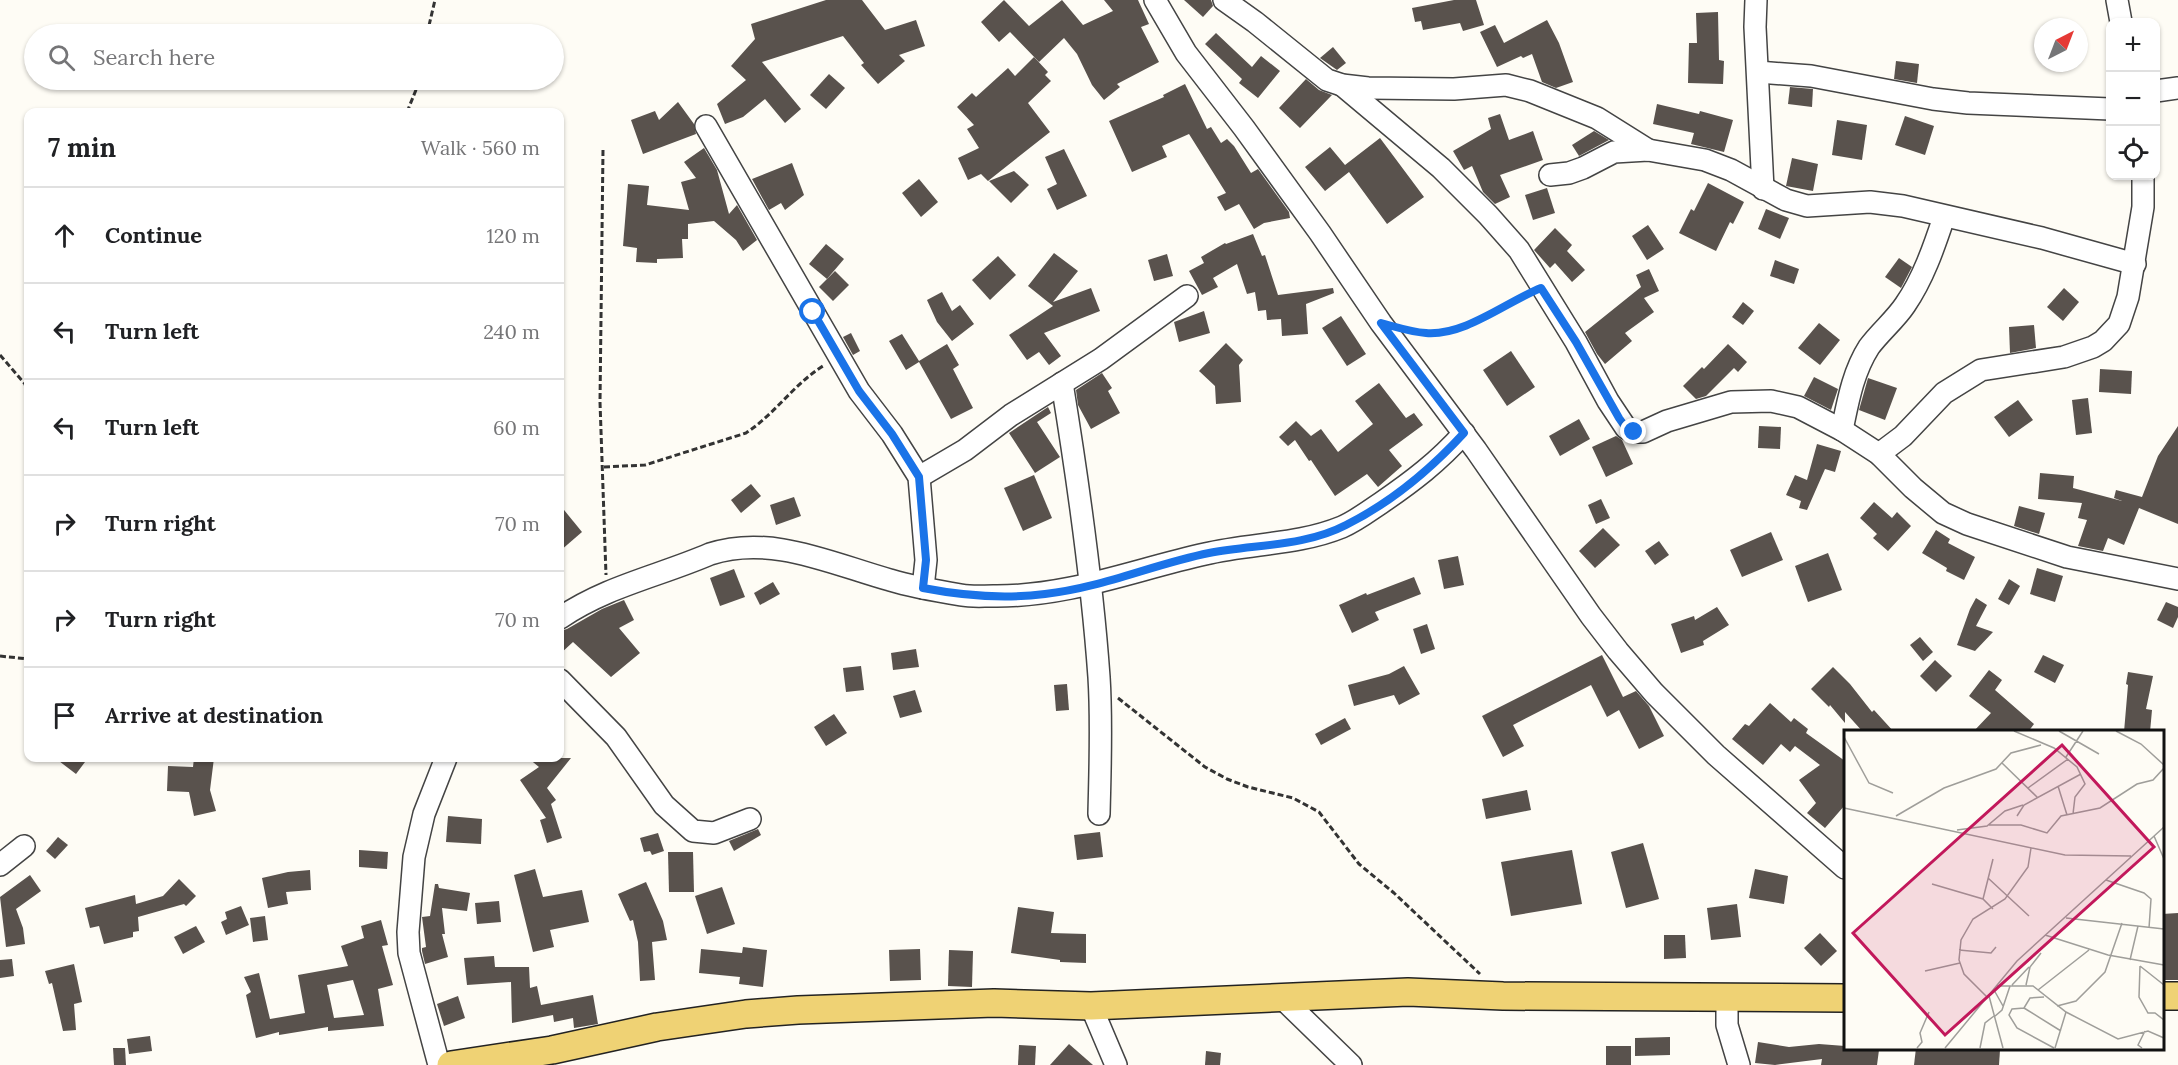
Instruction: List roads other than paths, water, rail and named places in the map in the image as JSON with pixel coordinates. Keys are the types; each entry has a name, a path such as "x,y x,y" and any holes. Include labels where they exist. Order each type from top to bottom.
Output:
{"main road":[{"path":"452,1065 560,1057 657,1027 746,1014 994,1003 1091,1006 1408,992 1503,996 1844,998"}],"street":[{"path":"1155,0 1186,53 1244,128 1381,323 1464,433 1591,616 1654,693 1716,755 1844,867"},
{"path":"1224,0 1327,80 1342,85 1368,88 1454,89 1506,85 1530,91 1597,118 1648,150"},
{"path":"1756,0 1755,27 1763,189"},
{"path":"2117,0 2120,18"},
{"path":"1758,72 1811,76 1968,103 2106,109"},
{"path":"1342,85 1442,168 1519,250 1626,428 1634,432 1643,432 1667,421 1716,406 1757,401 1798,407 1842,430 1879,454 1913,488 1943,513 1968,524 2067,557 2178,579"},
{"path":"2160,90 2178,88"},
{"path":"706,126 859,391 892,434 919,477 926,560 923,588"},
{"path":"1550,175 1569,173 1583,168 1614,152 1648,150 1705,160 1731,170 1786,200 1807,206 1870,202 1903,206 2042,238 2135,264"},
{"path":"1879,454 1903,436 1944,393 1981,370 2064,357 2103,341 2119,324 2128,297 2143,207 2144,180"},
{"path":"1842,430 1857,368 1870,346 1906,305 1931,254 1944,216"},
{"path":"919,477 965,450 1011,415 1101,359 1188,296"},
{"path":"1062,383 1081,503 1099,680 1101,760 1099,814"},
{"path":"564,615 582,603 606,592 724,549 760,546 786,550 923,588 964,596 1047,594 1206,554 1246,546 1296,542 1345,526 1420,476 1441,458 1464,433"},
{"path":"564,684 616,737 664,804 693,831 714,833 750,819"},
{"path":"444,762 421,824 414,857 408,932 409,953 452,1065"},
{"path":"0,865 24,846"},
{"path":"1282,998 1351,1065"},
{"path":"1727,998 1727,1025 1739,1065"},
{"path":"1091,1006 1116,1065"}]}
